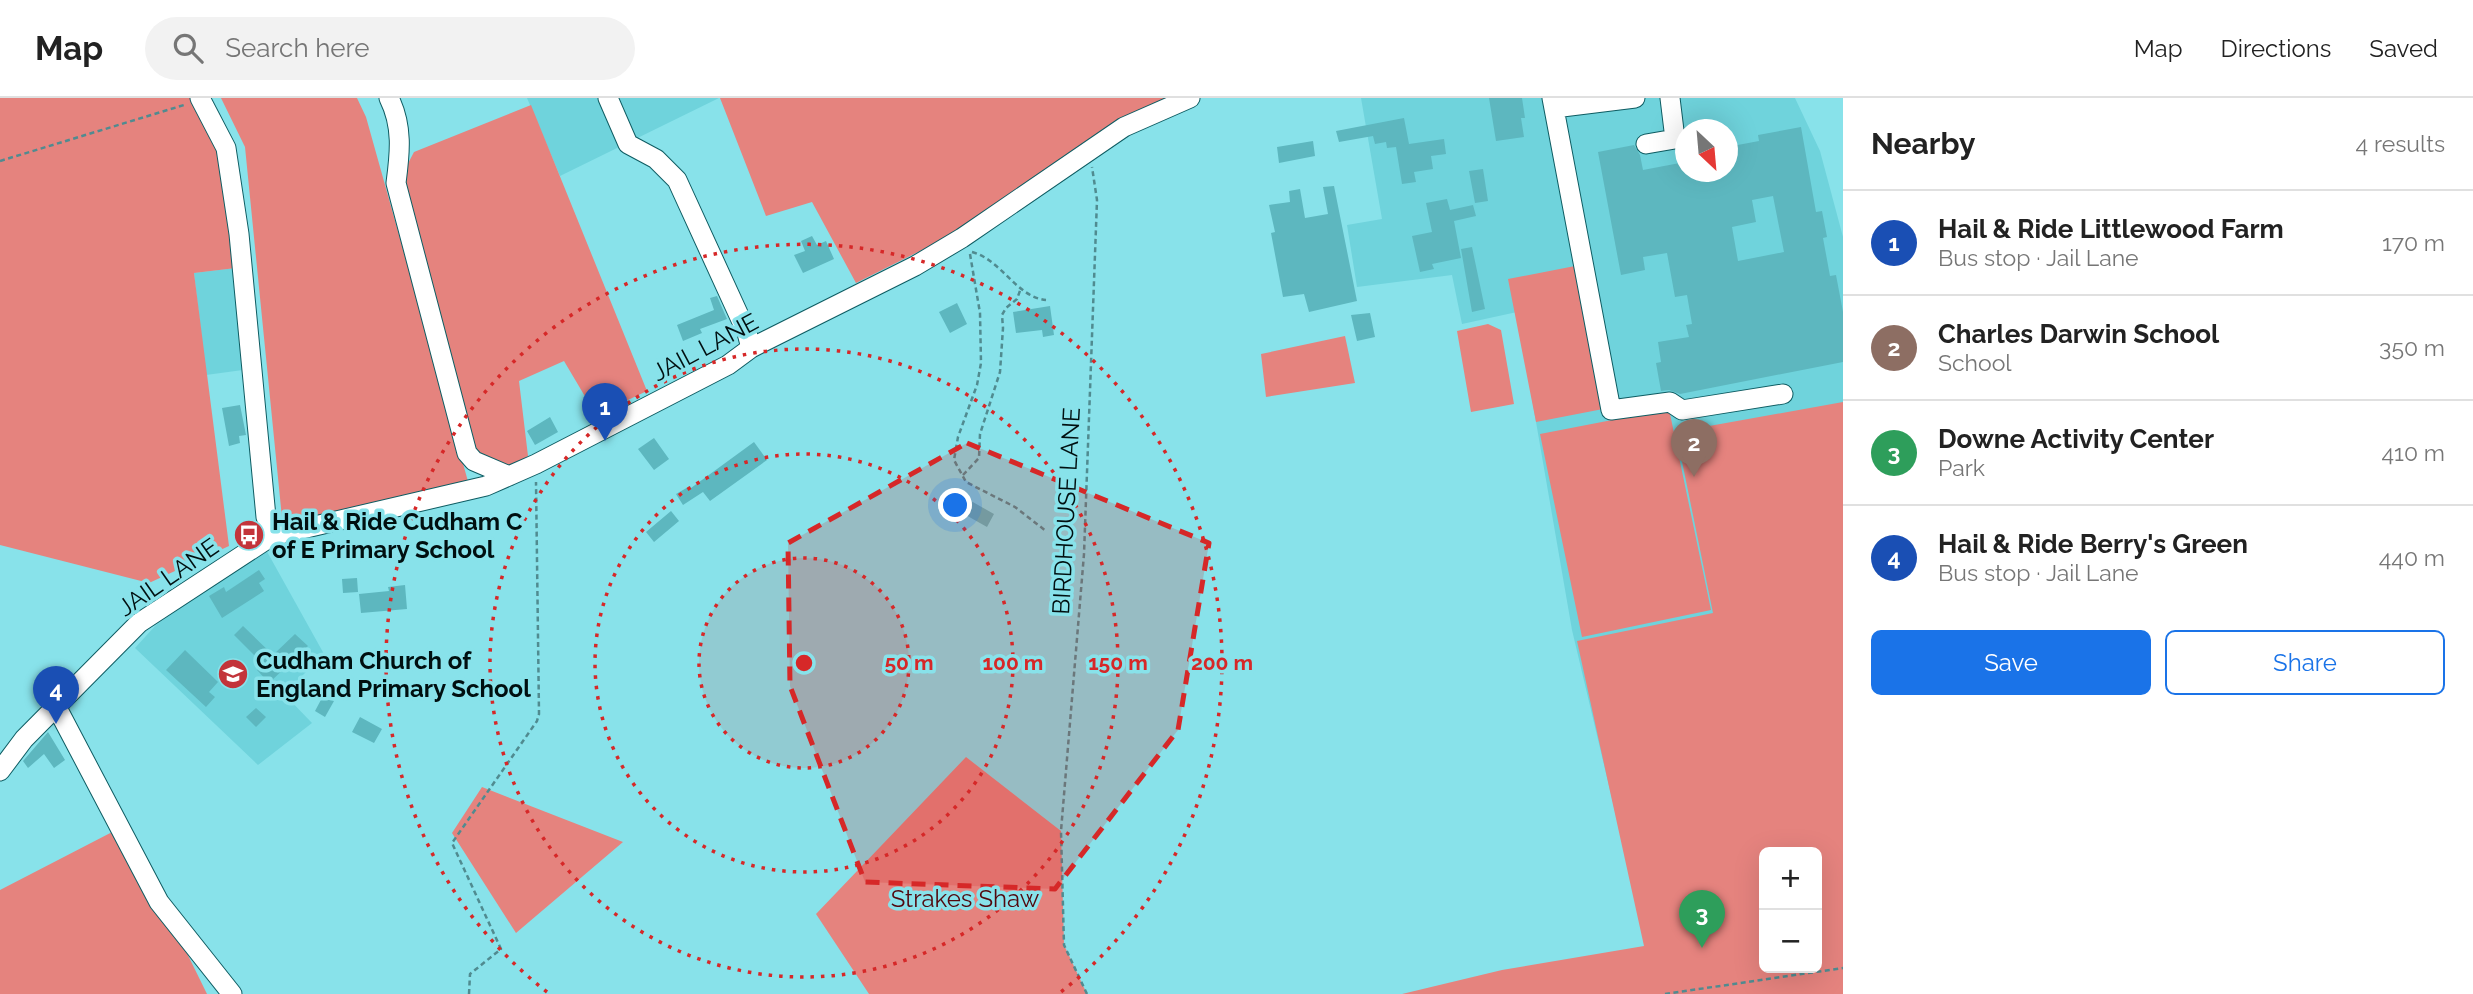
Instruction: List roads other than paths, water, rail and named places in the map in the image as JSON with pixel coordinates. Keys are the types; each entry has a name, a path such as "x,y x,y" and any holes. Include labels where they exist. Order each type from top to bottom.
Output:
{"street":[{"path":"390,98 397,113 401,146 396,183 467,453 474,461 509,476"},
{"path":"608,98 628,144 656,159 677,180 747,333 751,348"},
{"name":"JAIL LANE","path":"0,771 24,738 139,623 275,535 486,485 536,464 728,365 751,348 927,259 962,239 1124,127 1190,98"},
{"path":"1635,98 1553,103 1611,410 1670,402 1682,410 1783,394"},
{"path":"1646,144 1675,139 1670,98"},
{"path":"205,99 226,148 239,234 266,517 275,535"},
{"path":"56,706 159,902 232,994"}],"place":[{"name":"Hail & Ride Littlewood Farm","path":"605,441"},
{"name":"Charles Darwin School","path":"1694,477"},
{"name":"Hail & Ride Cudham C of E Primary School","path":"249,535"},
{"name":"Cudham Church of England Primary School","path":"233,674"},
{"name":"Hail & Ride Berry's Green","path":"56,724"},
{"name":"Downe Activity Center","path":"1702,948"}],"park label":[{"name":"Strakes Shaw","path":"965,898"}]}
